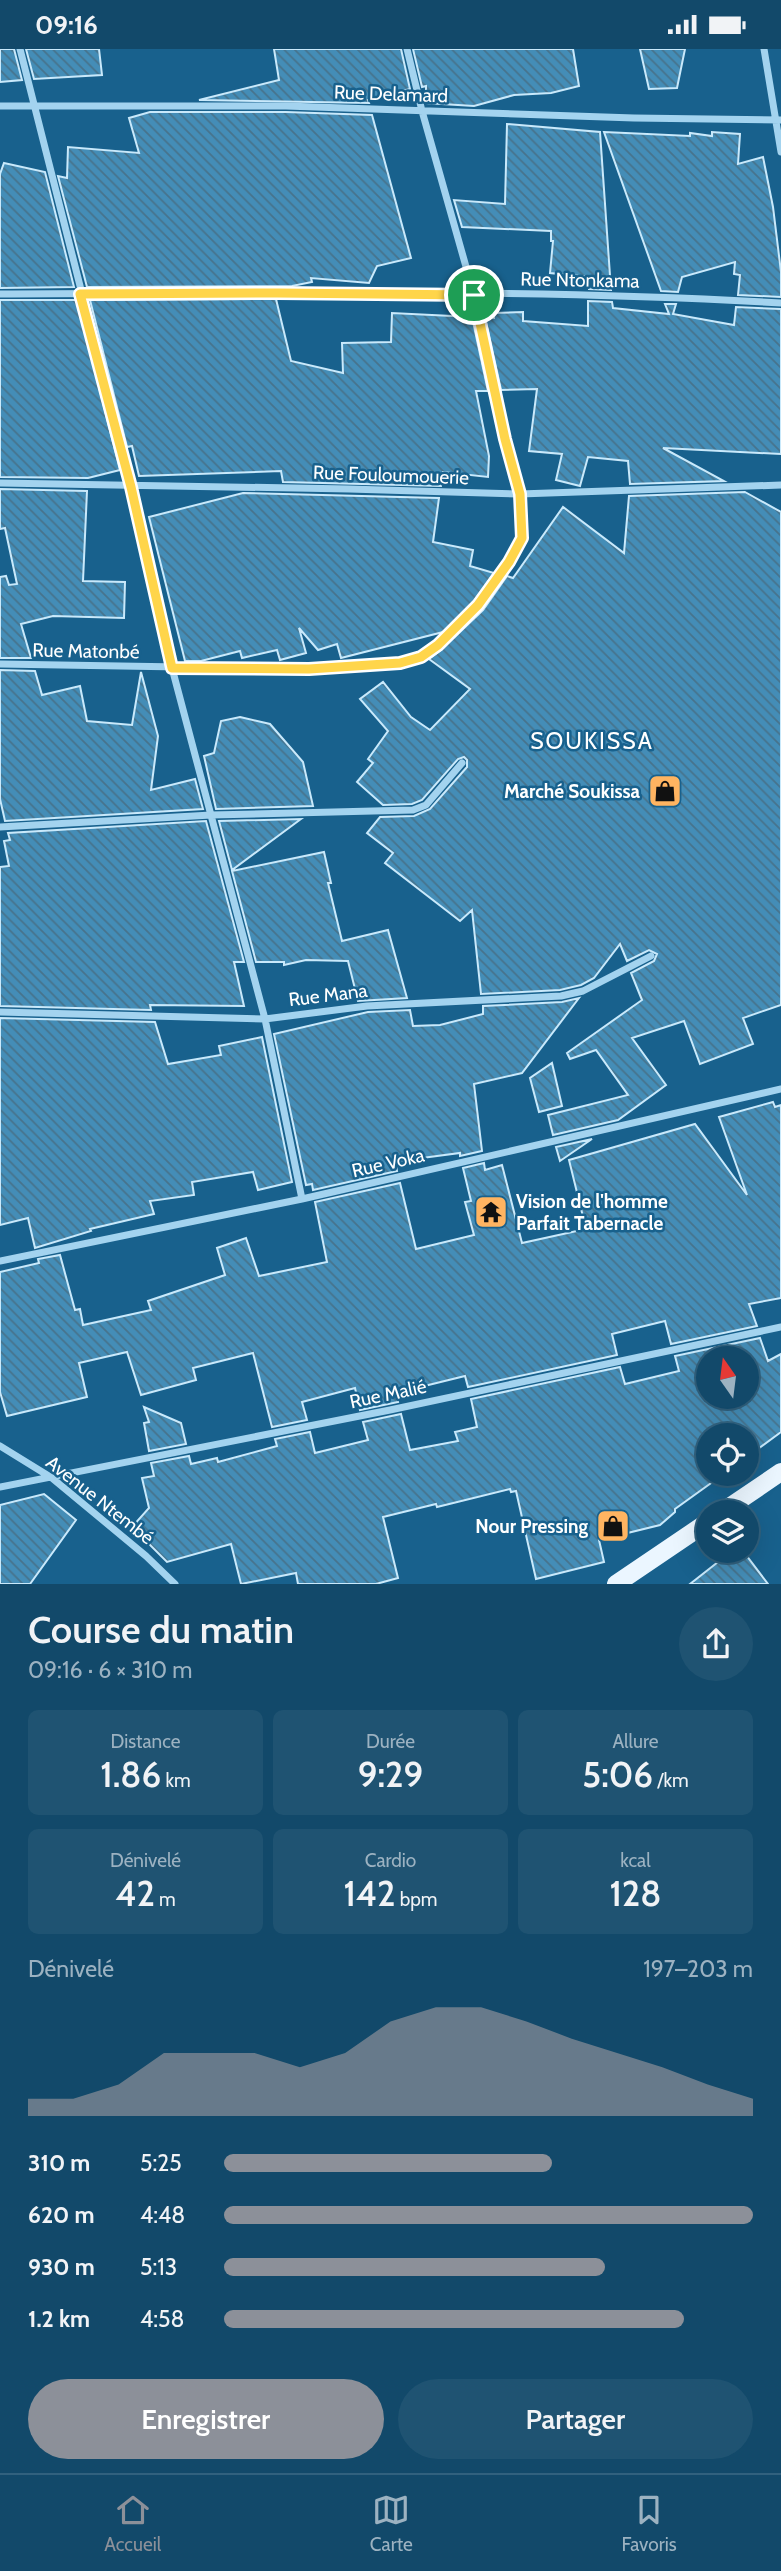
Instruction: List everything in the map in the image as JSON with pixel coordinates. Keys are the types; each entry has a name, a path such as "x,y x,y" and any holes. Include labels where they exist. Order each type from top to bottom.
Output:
{"main road":[{"path":"740,1500 781,1472"},
{"path":"616,1584 696,1530"}],"street":[{"path":"20,49 131,487 172,668 265,1019 302,1199"},
{"path":"407,49 474,295 505,439 520,494"},
{"path":"764,49 778,120 781,152"},
{"name":"Rue Delamard","path":"0,106 286,106 778,120"},
{"name":"Rue Ntonkama","path":"0,294 668,297 781,303"},
{"name":"Rue Fouloumouerie","path":"0,483 520,494 781,485"},
{"name":"Rue Matonbé","path":"0,664 309,669 400,663 421,657 438,645 478,605 509,562 522,538 520,494"},
{"path":"0,827 211,815 413,810 426,805 462,763"},
{"name":"Rue Mana","path":"0,1012 265,1019 367,1006 561,996 583,991 651,956"},
{"name":"Rue Voka","path":"0,1261 302,1199 781,1089"},
{"name":"Rue Malié","path":"0,1487 376,1413 781,1327"},
{"name":"Avenue Ntembé","path":"0,1446 52,1478 146,1556 175,1584"}],"building":[{"path":"0,49 14,49 22,80 0,82"},
{"path":"26,49 99,49 102,75 34,79"},
{"path":"274,49 401,49 410,89 368,100 369,103 199,100 279,80"},
{"path":"413,49 573,49 579,86 551,93 514,95 474,106 426,103 426,86 422,87"},
{"path":"640,49 685,49 677,88 649,89"},
{"path":"150,112 372,115 411,258 377,266 369,283 311,278 312,282 292,286 87,287 58,176 67,178 68,147 139,153 129,118"},
{"path":"507,124 600,132 611,290 589,289 589,277 550,273 553,241 551,231 462,227 454,200 505,204"},
{"path":"604,132 690,136 690,133 712,136 712,132 740,134 738,164 763,157 773,207 781,272 781,297 738,295 740,275 734,274 735,262 682,277 678,292 661,291"},
{"path":"4,163 45,172 74,287 0,288 0,174"},
{"path":"276,299 291,361 343,373 342,343 391,342 392,313 472,317 488,391 476,391 489,456 488,477 443,472 441,486 283,482 281,471 139,476 132,446 127,447 90,300"},
{"path":"0,300 77,300 120,470 88,478 0,477"},
{"path":"588,301 612,302 613,308 669,314 665,304 676,304 673,314 734,325 736,307 781,309 781,454 663,448 724,481 630,484 628,461 588,457 580,486 556,480 562,454 529,451 537,389 501,390 485,317 494,318 494,313 523,312 523,321 588,326"},
{"path":"0,489 87,491 83,581 125,582 124,618 53,616 21,624 31,658 0,658 0,577 6,576 9,585 17,584 5,528 0,529"},
{"path":"745,492 781,512 781,1005 743,1018 753,1044 700,1064 684,1021 632,1038 666,1085 618,1120 553,1135 548,1115 628,1095 596,1050 570,1059 567,1053 642,1000 631,973 654,961 657,954 649,950 627,961 620,944 594,978 581,985 560,990 481,994 472,910 460,921 385,863 393,853 367,833 380,817 414,816 430,809 467,767 467,760 464,757 458,759 422,800 412,804 383,805 357,782 373,763 368,759 388,731 360,699 383,682 411,717 430,730 470,689 429,659 483,610 507,576 513,578 563,507 624,553 629,496"},
{"path":"243,493 439,498 433,542 473,550 470,566 494,573 474,602 443,632 341,658 337,644 318,650 299,628 306,653 280,660 277,650 242,658 240,651 201,661 185,661 149,517"},
{"path":"0,670 35,671 42,695 80,686 87,721 132,725 141,672 158,736 151,790 195,779 203,809 5,821 0,799"},
{"path":"240,717 270,724 303,762 313,806 216,809 204,756 214,753 221,721"},
{"path":"301,819 232,870 219,821"},
{"path":"206,821 244,962 234,962 244,1006 150,1005 151,1010 0,1006 0,867 9,866 4,841 10,840 8,833"},
{"path":"324,852 331,883 328,883 342,941 388,930 407,998 358,1001 348,961 306,960 284,965 284,962 256,962 232,871"},
{"path":"579,998 522,1073 474,1084 482,1151 460,1156 460,1153 399,1161 397,1171 313,1190 312,1184 306,1185 274,1034 368,1012 410,1010 413,1026 440,1025 483,1014 483,1006 562,1002"},
{"path":"0,1018 155,1022 168,1064 221,1055 219,1046 262,1037 292,1182 258,1190 253,1172 192,1182 194,1195 150,1201 154,1214 90,1229 91,1231 35,1248 28,1218 0,1225"},
{"path":"552,1063 562,1106 539,1112 530,1078"},
{"path":"773,1102 775,1107 781,1105 781,1298 749,1304 757,1326 671,1344 665,1321 612,1334 617,1355 468,1387 465,1376 396,1393 398,1402 360,1410 355,1388 302,1402 307,1420 272,1427 253,1353 193,1368 196,1380 141,1395 127,1352 79,1363 87,1397 7,1416 0,1392 0,1272 39,1263 38,1259 60,1255 75,1310 80,1309 83,1325 151,1310 148,1301 225,1275 217,1248 246,1238 259,1276 327,1262 315,1202 400,1183 416,1249 474,1235 465,1202 471,1201 463,1168 484,1163 485,1170 502,1165 522,1243 586,1229 569,1160 695,1124 747,1195 719,1117"},
{"path":"592,1139 560,1161 556,1147"},
{"path":"760,1338 768,1361 781,1354 781,1432 759,1448 759,1423 696,1423 696,1486 707,1486 675,1509 660,1525 599,1540 604,1562 536,1579 516,1491 511,1492 510,1489 383,1517 398,1578 376,1584 298,1584 296,1573 241,1584 231,1544 167,1562 132,1527 149,1508 142,1478 154,1476 151,1463 189,1456 191,1464 217,1458 218,1462 277,1446 275,1439 310,1432 315,1453 368,1440 363,1422 401,1414 410,1450 458,1441 455,1432 477,1427 471,1399 620,1367 625,1384 679,1371 675,1356 696,1352 696,1409 760,1409 760,1346 722,1346"},
{"path":"144,1407 181,1423 186,1444 149,1451 144,1423 149,1422"},
{"path":"44,1494 76,1520 30,1584 0,1584 0,1505"},
{"path":"717,1563 752,1563 768,1584 690,1584"}],"place":[{"name":"Marché Soukissa","path":"665,791"},
{"name":"Vision de l'homme Parfait Tabernacle","path":"491,1212"},
{"name":"Nour Pressing","path":"613,1526"}],"district":[{"name":"SOUKISSA","path":"592,741"}],"route":[{"path":"80,294 474,295 505,439 520,494 522,538 509,562 478,605 438,645 421,657 400,663 309,669 172,668 131,487 80,294"}]}
